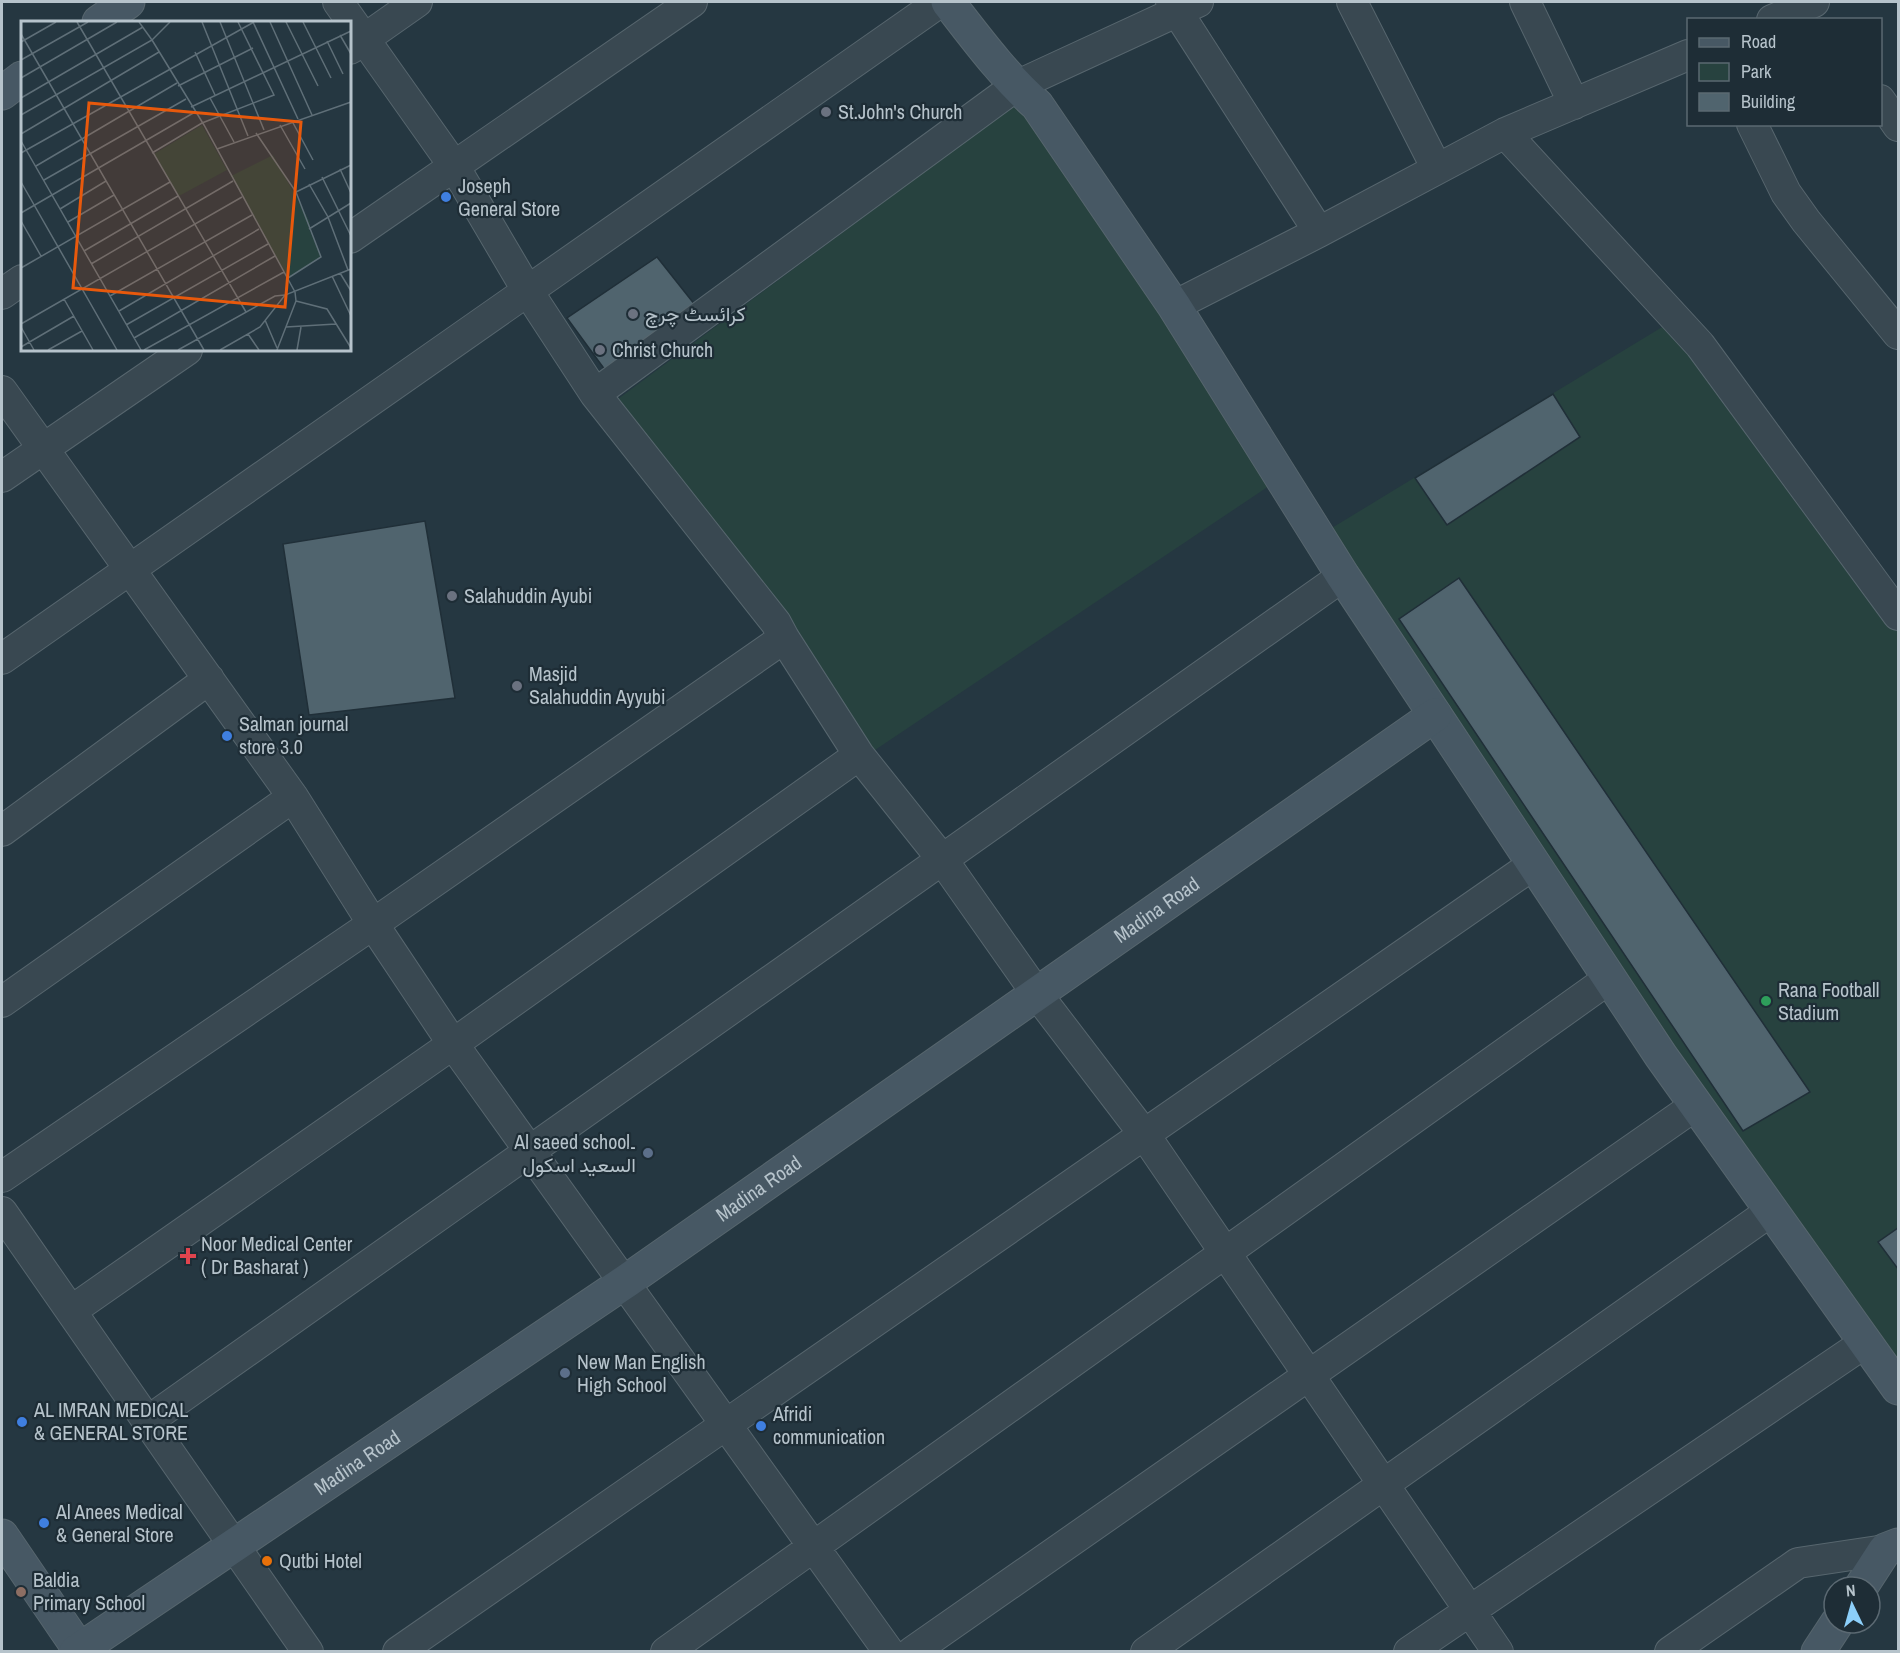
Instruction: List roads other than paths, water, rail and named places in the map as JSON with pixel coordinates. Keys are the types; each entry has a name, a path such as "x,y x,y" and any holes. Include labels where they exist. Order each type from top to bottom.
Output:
{"street":[{"path":"100,21 128,2"},
{"path":"339,2 347,21"},
{"path":"357,44 417,2"},
{"path":"351,237 692,2"},
{"path":"2,659 940,2"},
{"path":"948,2 987,53 1016,86 1037,105 1174,306 1343,576 1610,978 1696,1105 1899,1388"},
{"path":"1352,2 1437,169"},
{"path":"1525,2 1574,104"},
{"path":"1777,18 1814,2 1825,18"},
{"path":"595,394 1016,86 1182,5 1319,232"},
{"path":"351,30 357,44 454,166 527,290 595,394 776,622 859,755 942,859 1037,994 1144,1134 1498,1652"},
{"path":"1174,306 1505,133 1687,56"},
{"path":"2,93 21,79"},
{"path":"1882,101 1899,126"},
{"path":"1753,126 1786,193 1806,221 1899,334"},
{"path":"1505,133 1700,345 1899,615"},
{"path":"2,294 21,281"},
{"path":"2,477 186,351"},
{"path":"2,391 293,797 373,924 453,1044 889,1652"},
{"path":"148,1421 1343,576"},
{"path":"2,1177 373,924 784,638"},
{"path":"2,831 209,679"},
{"name":"Madina Road","path":"79,1651 624,1282 1435,715"},
{"path":"71,1311 453,1044 859,755"},
{"path":"2,1002 293,797"},
{"path":"398,1652 1534,864"},
{"path":"666,1652 1610,978"},
{"path":"912,1652 1696,1105"},
{"path":"1146,1652 1771,1211"},
{"path":"2,1212 308,1652"},
{"path":"1409,1652 1866,1342"},
{"path":"2,1536 79,1651"},
{"path":"1870,1575 1892,1547"},
{"path":"1670,1652 1798,1563 1892,1547"},
{"path":"1818,1652 1829,1635"}],"place":[{"name":"St.John's Church","path":"826,112"},
{"name":"Joseph General Store","path":"446,197"},
{"name":"کرائسٹ چرچ","path":"633,314"},
{"name":"Christ Church","path":"600,350"},
{"name":"Salahuddin Ayubi","path":"452,596"},
{"name":"Masjid Salahuddin Ayyubi","path":"517,686"},
{"name":"Salman journal store 3.0","path":"227,736"},
{"name":"Rana Football Stadium","path":"1766,1001"},
{"name":"Al saeed school۔ السعید اسکول","path":"648,1153"},
{"name":"Noor Medical Center ( Dr Basharat )","path":"188,1256"},
{"name":"New Man English High School","path":"565,1373"},
{"name":"AL IMRAN MEDICAL & GENERAL STORE","path":"22,1422"},
{"name":"Afridi communication","path":"761,1426"},
{"name":"Al Anees Medical & General Store","path":"44,1523"},
{"name":"Qutbi Hotel","path":"267,1561"},
{"name":"Baldia Primary School","path":"21,1592"}]}
